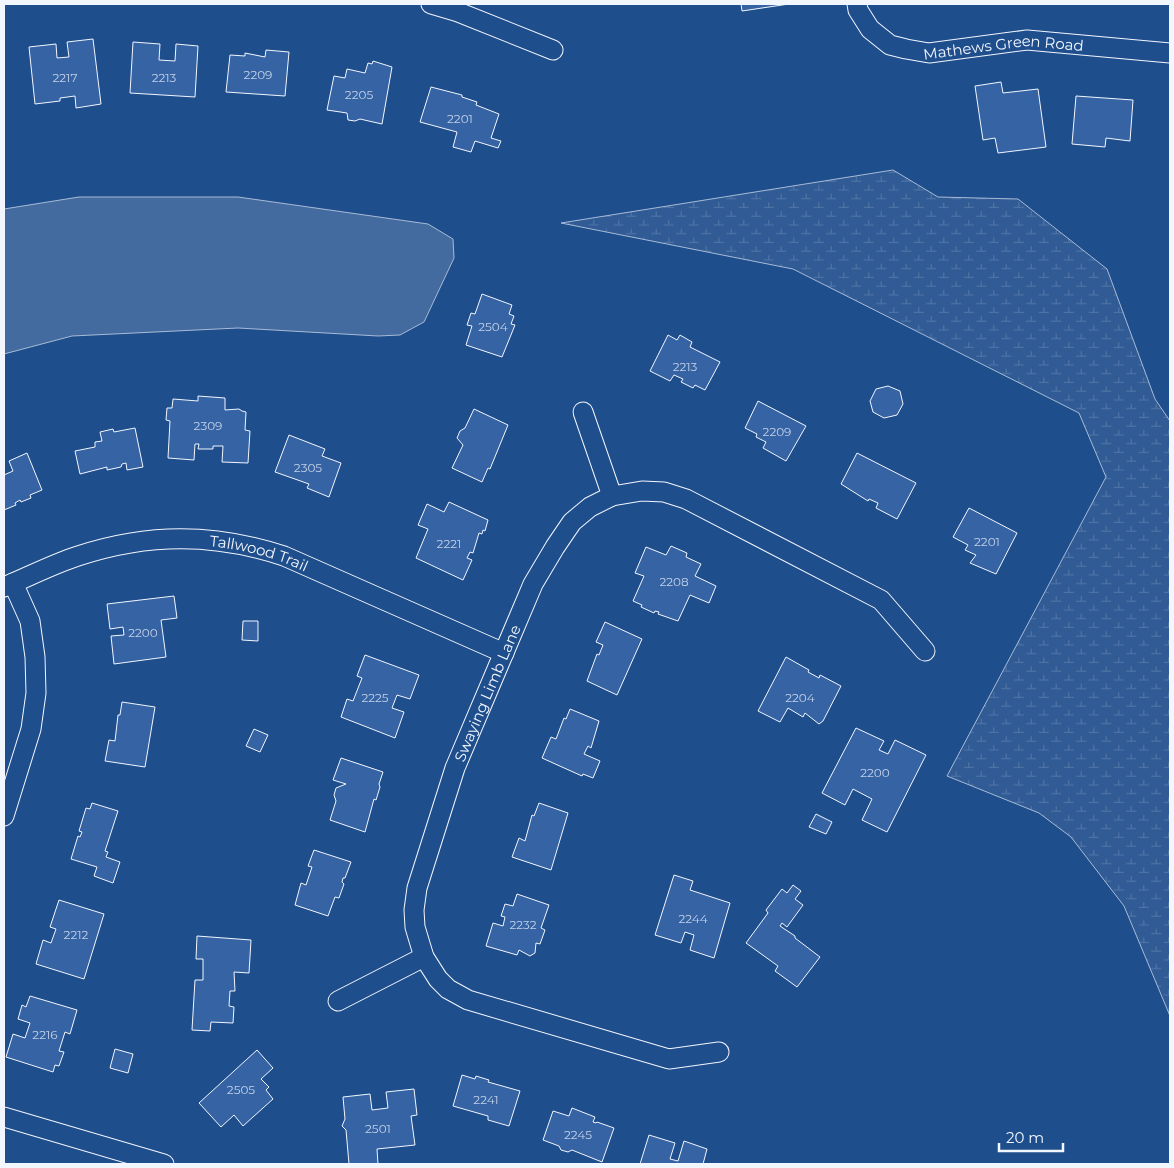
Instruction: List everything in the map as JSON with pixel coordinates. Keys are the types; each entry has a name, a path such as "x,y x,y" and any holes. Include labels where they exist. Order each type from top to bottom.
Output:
{"street":[{"path":"431,4 458,12 553,50"},
{"name":"Mathews Green Road","path":"857,4 858,10 870,29 890,45 929,53 1027,40 1170,53"},
{"path":"583,412 612,496"},
{"name":"Swaying Limb Lane","path":"719,1052 669,1059 468,1000 448,988 438,979 424,957 415,927 414,910 417,888 455,768 533,584 572,522 590,507 612,496 642,491 664,492 686,499 881,600 925,651"},
{"name":"Tallwood Trail","path":"9,585 76,556 120,544 158,538 195,538 226,542 259,548 284,556 504,653"},
{"path":"4,816 31,729 36,693 35,657 30,621 9,585"},
{"path":"338,1001 424,957"},
{"path":"4,1117 164,1164"}],"green space":[{"path":"893,170 938,197 1018,199 1107,269 1155,399 1170,421 1170,1016 1124,906 1071,837 1039,813 947,776 1106,477 1079,413 793,269 561,223"}],"shaded area":[{"path":"79,197 238,197 428,224 453,239 454,258 424,322 400,335 378,336 238,328 72,336 4,354 4,209"}],"building":[{"path":"741,4 789,4 742,11"},
{"path":"93,39 101,104 76,108 75,96 60,98 60,101 35,104 29,47 56,44 57,58 69,57 67,42"},
{"path":"133,42 160,44 159,60 175,61 176,44 198,46 195,97 130,93"},
{"path":"266,50 289,52 285,96 226,92 230,55 245,56 245,53 265,57"},
{"path":"373,61 392,67 382,124 360,119 355,121 348,120 347,113 327,110 334,76 345,78 347,69 365,73 368,63 372,64"},
{"path":"1001,82 1003,93 1038,89 1046,147 998,153 995,138 983,140 975,86"},
{"path":"431,87 462,95 462,97 477,102 476,105 499,114 491,138 501,141 498,148 475,141 471,152 453,147 457,132 420,122"},
{"path":"1076,96 1133,100 1130,141 1106,138 1105,147 1072,144"},
{"path":"482,294 512,305 509,314 514,316 511,324 515,325 502,357 466,345 472,326 467,325 471,313 475,314"},
{"path":"668,335 677,340 680,335 692,342 690,347 720,362 705,390 695,385 693,388 681,382 683,379 674,375 670,381 650,371"},
{"path":"888,386 900,391 903,404 897,415 884,418 873,412 870,401 876,389"},
{"path":"198,396 225,398 225,410 239,409 246,412 245,430 250,431 248,463 222,462 223,446 213,446 213,449 198,449 199,444 195,444 194,460 168,458 170,421 166,420 167,408 172,408 173,399 198,401"},
{"path":"758,401 806,426 786,461 763,448 766,442 756,437 757,434 745,428"},
{"path":"474,409 508,425 490,469 488,468 482,482 452,468 463,445 457,438 460,431 465,428"},
{"path":"135,428 143,467 127,470 126,463 122,464 121,467 107,470 107,467 80,474 75,451 95,447 95,442 102,441 100,432 113,429 114,432"},
{"path":"289,435 325,449 322,456 341,463 329,497 307,488 309,484 275,472"},
{"path":"27,453 42,490 30,495 31,498 21,502 20,500 15,503 16,505 4,510 4,475 13,471 9,461"},
{"path":"857,453 916,483 897,519 876,508 878,503 869,499 868,501 841,484"},
{"path":"449,502 488,520 485,531 483,530 482,534 479,533 473,553 470,552 467,558 472,560 463,580 416,558 428,529 418,525 427,504 444,512"},
{"path":"969,508 1017,533 996,574 970,563 976,555 965,550 968,545 953,537"},
{"path":"671,546 687,553 686,557 701,564 695,576 716,586 709,603 690,595 678,621 658,614 659,612 655,611 654,613 633,601 644,576 635,573 646,547 666,555"},
{"path":"174,596 177,618 161,620 166,657 114,664 111,636 124,635 123,627 110,629 107,604"},
{"path":"243,621 258,621 258,641 242,640"},
{"path":"605,622 642,639 617,695 587,681 597,654 599,655 603,645 596,642"},
{"path":"365,655 419,675 410,699 397,695 392,708 404,712 395,738 341,717 347,699 353,701 362,678 357,676"},
{"path":"786,657 819,678 820,675 841,686 823,721 819,724 805,713 803,717 788,708 780,722 758,711"},
{"path":"122,702 155,707 145,767 105,761 109,740 115,741 118,715 120,715"},
{"path":"570,709 599,721 591,748 588,746 584,754 600,761 593,778 583,774 582,776 542,758 551,737 556,739 564,718 566,719"},
{"path":"856,728 884,741 879,750 888,754 895,740 926,755 887,832 862,820 872,799 853,789 845,805 822,793"},
{"path":"254,729 268,735 260,752 246,746"},
{"path":"341,758 383,772 365,832 330,820 336,801 334,795 336,788 346,784 333,780"},
{"path":"92,803 118,811 105,851 108,852 106,857 120,862 113,883 94,876 97,867 71,859 78,836 80,837 82,832 79,831 86,808 90,809"},
{"path":"539,803 568,813 551,870 512,857 519,838 525,841 532,815 534,816"},
{"path":"816,814 832,822 826,834 809,827"},
{"path":"314,850 351,862 345,878 343,878 342,882 344,884 339,898 335,897 328,916 295,905 301,883 306,885 312,867 308,866"},
{"path":"674,875 693,881 690,890 730,903 714,958 690,950 694,935 685,932 681,943 655,935"},
{"path":"793,885 801,891 795,899 803,905 787,927 782,923 780,926 820,957 797,987 775,971 778,966 746,943 768,913 766,910 782,889 787,893"},
{"path":"517,894 549,905 541,928 545,930 540,944 536,943 535,953 530,956 519,950 517,955 486,946 493,923 503,926 505,917 501,916 505,904 513,906"},
{"path":"59,900 104,914 84,979 36,964 43,940 51,943 56,929 50,927"},
{"path":"197,936 251,940 249,973 234,972 235,991 230,991 229,1006 234,1007 233,1023 211,1022 210,1031 192,1030 195,980 203,980 203,959 196,959"},
{"path":"30,996 77,1010 70,1034 65,1032 59,1051 64,1052 59,1066 55,1065 53,1072 6,1057 13,1034 25,1038 30,1023 18,1019 22,1005 26,1007"},
{"path":"115,1049 133,1054 128,1073 110,1068"},
{"path":"257,1050 273,1068 261,1079 269,1087 266,1090 273,1099 243,1126 234,1115 221,1127 199,1103"},
{"path":"462,1075 475,1079 476,1076 489,1080 488,1082 520,1091 509,1126 488,1120 488,1116 453,1106"},
{"path":"414,1089 417,1115 411,1116 415,1145 377,1149 378,1164 349,1164 346,1130 342,1126 345,1119 343,1097 370,1094 372,1110 388,1108 386,1092"},
{"path":"572,1108 595,1117 593,1122 614,1128 602,1162 572,1150 568,1152 561,1150 559,1146 543,1140 553,1111 569,1116"},
{"path":"649,1135 675,1143 670,1159 678,1161 684,1141 707,1149 703,1164 640,1164"}]}
